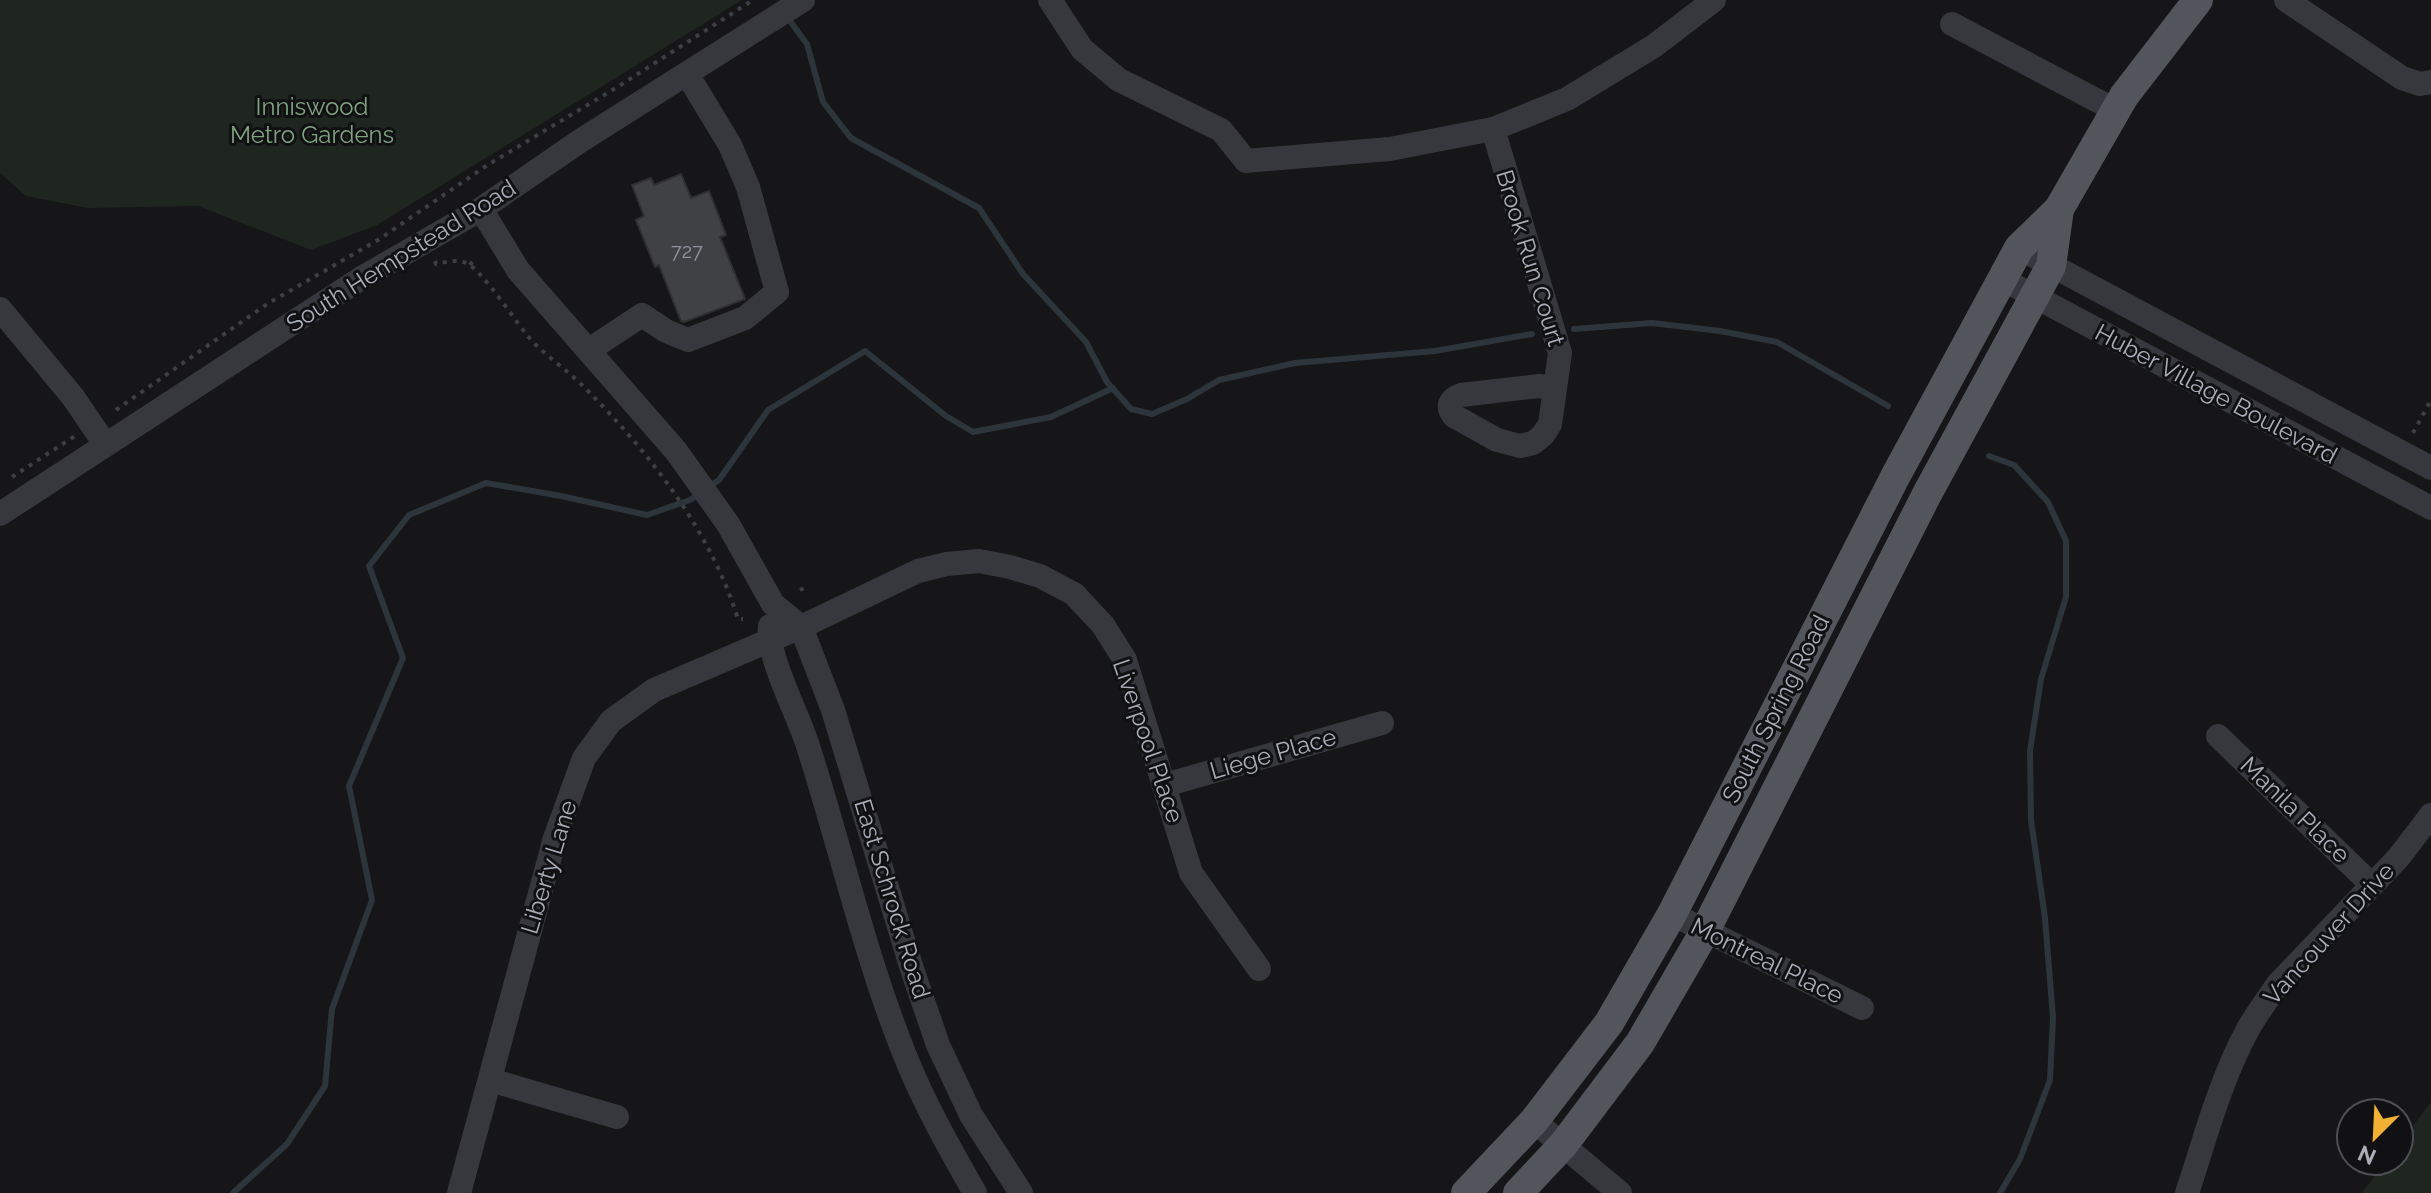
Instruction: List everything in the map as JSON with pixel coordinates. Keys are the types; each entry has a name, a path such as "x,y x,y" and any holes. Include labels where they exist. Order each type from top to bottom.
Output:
{"main road":[{"name":"South Spring Road","path":"1466,1193 1534,1121 1609,1023 1672,914 1895,477 2019,248 2059,209 2124,96 2198,0"},
{"name":"South Spring Road","path":"1518,1193 1563,1145 1640,1043 1705,931 1927,494 2051,266 2059,209"}],"street":[{"path":"1050,0 1082,49 1119,80 1221,130 1246,161 1275,156 1390,149 1493,129 1567,99 1654,46 1714,0"},
{"path":"2286,0 2402,78 2420,84 2431,82"},
{"name":"South Hempstead Road","path":"0,514 360,279 481,209 580,141 800,2"},
{"path":"1952,24 2115,110"},
{"path":"589,350 642,315 666,331 688,340 745,318 777,292 748,187 730,145 687,74"},
{"name":"Brook Run Court","path":"1493,129 1560,353 1555,388"},
{"name":"East Schrock Road","path":"481,209 518,270 676,451 728,524 773,604 801,627 833,710 938,1045 971,1115 1021,1193"},
{"name":"Huber Village Boulevard","path":"2019,248 2431,468"},
{"name":"Huber Village Boulevard","path":"2002,279 2431,508"},
{"path":"0,309 73,397 105,444"},
{"name":"Liverpool Place","path":"768,641 918,571 947,564 979,561 1010,567 1040,576 1074,594 1103,625 1125,660 1191,873 1259,969"},
{"name":"East Schrock Road","path":"773,604 768,641 805,737 906,1058 940,1131 975,1193"},
{"name":"Liberty Lane","path":"459,1193 555,838 584,758 611,721 654,690 768,641"},
{"name":"Liege Place","path":"1165,785 1382,723"},
{"name":"Manila Place","path":"2218,736 2372,885"},
{"name":"Vancouver Drive","path":"2187,1193 2226,1075 2248,1029 2278,984 2399,857 2431,815"},
{"name":"Montreal Place","path":"1672,914 1862,1008"},
{"path":"490,1080 617,1117"},
{"path":"1534,1121 1620,1193"}],"path":[{"path":"114,411 267,304 378,240 486,166 753,0"},
{"path":"470,265 475,257"},
{"path":"436,264 452,260 470,265 535,343 586,388 636,443 716,562 740,619"},
{"path":"2403,454 2431,400"},
{"path":"12,478 69,440"},
{"path":"800,590 806,587"}],"green space":[{"name":"Inniswood Metro Gardens","path":"0,0 742,0 377,225 311,250 198,206 88,208 26,196 0,173"},
{"path":"2431,1102 2431,1193 2362,1193 2374,1177 2415,1177 2415,1123"}],"building":[{"path":"681,174 691,198 709,191 726,235 720,237 745,299 684,322 659,265 655,267 636,220 644,216 632,185 651,178 654,185"}],"waterway":[{"path":"787,17 807,44 823,102 851,138 979,208 1023,274 1086,342 1107,382 1131,409 1152,414 1187,399 1219,380 1295,363 1435,351 1532,334"},
{"path":"1574,329 1652,323 1777,342 1888,406"},
{"path":"710,486 719,480 768,410 865,351 946,416 973,432 1051,417 1113,388"},
{"path":"1989,456 2014,465 2048,502 2066,541 2066,597 2041,679 2030,751 2031,820 2045,918 2053,1018 2050,1080 2020,1159 2000,1193"},
{"path":"233,1193 287,1144 325,1086 332,1009 372,900 349,786 403,658 369,566 409,515 486,483 647,515 701,493"}]}
